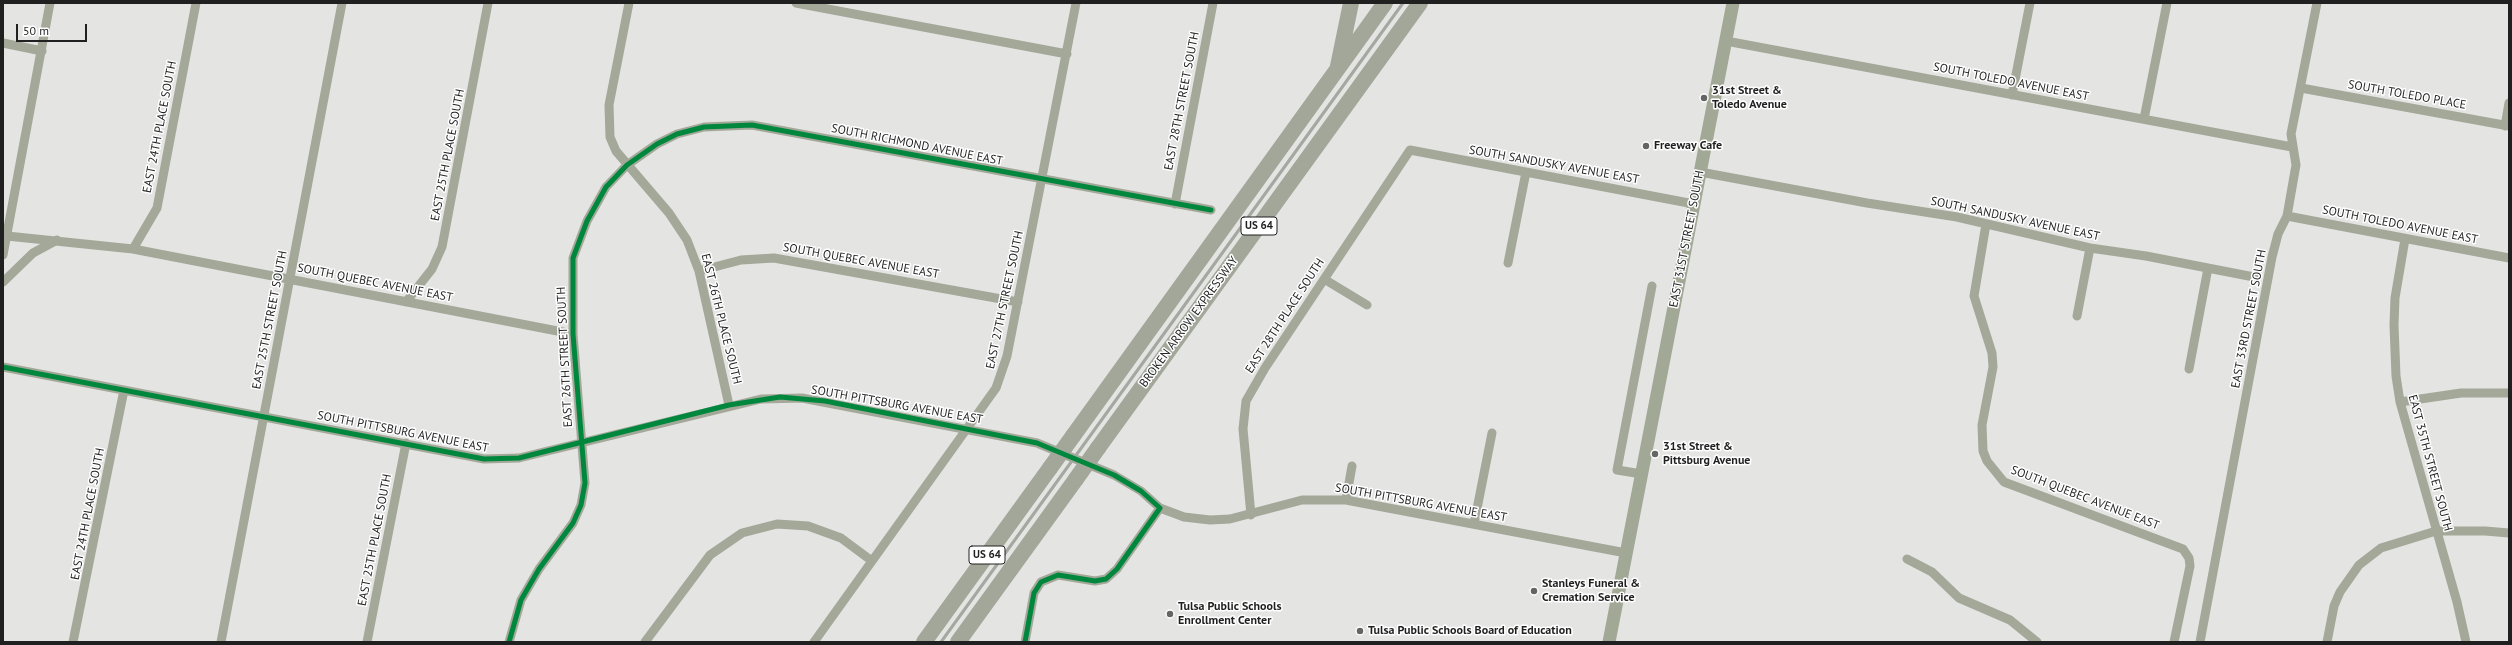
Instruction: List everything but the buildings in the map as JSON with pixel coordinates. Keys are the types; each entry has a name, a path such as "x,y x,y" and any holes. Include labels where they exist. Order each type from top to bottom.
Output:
{"highway":[{"path":"1337,70 1351,3"},
{"name":"US 64","path":"924,642 1385,3"},
{"name":"BROKEN ARROW EXPRESSWAY","path":"958,642 1420,3"}],"main road":[{"name":"EAST 31ST STREET SOUTH","path":"1609,642 1733,3"}],"street":[{"path":"3,255 50,3"},
{"name":"EAST 24TH PLACE SOUTH","path":"133,249 157,208 196,3"},
{"name":"EAST 25TH STREET SOUTH","path":"221,642 342,3"},
{"name":"EAST 25TH PLACE SOUTH","path":"406,302 432,269 442,247 488,3"},
{"path":"627,165 616,151 610,137 608,120 629,3"},
{"path":"796,3 1067,54"},
{"name":"EAST 27TH STREET SOUTH","path":"814,642 872,560 969,429 996,388 1007,356 1076,3"},
{"name":"EAST 28TH STREET SOUTH","path":"1175,204 1214,3"},
{"path":"2012,95 2030,3"},
{"path":"2144,119 2167,3"},
{"name":"EAST 33RD STREET SOUTH","path":"2200,642 2272,257 2278,234 2287,216 2296,165 2291,134 2317,3"},
{"name":"SOUTH TOLEDO AVENUE EAST","path":"1726,41 2292,147"},
{"path":"3,43 42,51"},
{"name":"SOUTH TOLEDO PLACE","path":"2301,88 2507,126"},
{"path":"2507,126 2509,103"},
{"name":"SOUTH RICHMOND AVENUE EAST","path":"627,165 677,134 704,127 746,125 808,134 1211,210"},
{"name":"SOUTH SANDUSKY AVENUE EAST","path":"1410,150 1694,204"},
{"name":"EAST 28TH PLACE SOUTH","path":"1251,515 1243,429 1246,401 1264,368 1410,150"},
{"name":"EAST 26TH PLACE SOUTH","path":"627,165 679,227 699,271 729,405"},
{"name":"EAST 26TH STREET SOUTH","path":"509,642 521,600 528,585 573,523 581,505 585,483 573,334 573,258 595,203 606,187 627,165"},
{"path":"1508,263 1526,172"},
{"name":"SOUTH SANDUSKY AVENUE EAST","path":"1700,172 1986,224 2090,248 2254,277"},
{"name":"SOUTH TOLEDO AVENUE EAST","path":"2287,216 2509,258"},
{"name":"SOUTH QUEBEC AVENUE EAST","path":"1986,224 1974,296 1992,353 1993,367 1982,425 1983,451 1987,461 2004,482 2183,549 2190,558 2190,566 2174,642"},
{"name":"SOUTH QUEBEC AVENUE EAST","path":"6,236 57,240 133,249 573,334"},
{"name":"EAST 35TH STREET SOUTH","path":"2405,239 2395,298 2394,325 2396,376 2400,402 2457,602 2466,642"},
{"path":"3,282 32,253 57,240"},
{"path":"2077,316 2090,248"},
{"name":"SOUTH QUEBEC AVENUE EAST","path":"699,271 741,260 774,258 1018,302"},
{"path":"2188,369 2208,268"},
{"path":"1324,279 1367,305"},
{"path":"1642,474 1617,470 1652,286"},
{"name":"SOUTH PITTSBURG AVENUE EAST","path":"3,368 406,443 471,457 498,459 519,458 582,444 729,405 761,399 802,398 1037,443 1114,475 1141,491 1160,508 1184,516 1210,520 1251,515 1302,500 1346,500 1626,553"},
{"name":"EAST 24TH PLACE SOUTH","path":"73,642 124,390"},
{"path":"2400,402 2461,393 2509,393"},
{"path":"1474,524 1492,433"},
{"name":"EAST 25TH PLACE SOUTH","path":"367,642 406,443"},
{"path":"1346,500 1352,466"},
{"path":"1025,642 1034,593 1041,582 1058,575 1095,581 1106,579 1117,569 1160,508"},
{"path":"645,642 710,556 742,533 777,524 808,526 841,538 872,560"},
{"path":"2327,642 2334,606 2340,592 2359,565 2371,555 2394,543 2436,531 2485,531 2509,533"},
{"path":"1907,559 1932,572 1959,598 2010,620 2037,642"}],"railway":[{"path":"941,642 1403,3"}],"cycle path":[{"path":"509,642 521,600 539,569 573,523 581,505 585,483 573,334 573,258 587,221 606,187 627,165 657,144 677,134 704,127 752,125 1211,210"},
{"path":"3,367 484,459 519,458 729,405 780,397 825,401 1037,443 1114,475 1141,491 1160,508 1117,569 1106,579 1095,581 1058,575 1041,582 1034,593 1025,642"}],"place":[{"name":"31st Street & Toledo Avenue","path":"1704,98"},
{"name":"Freeway Cafe","path":"1646,146"},
{"name":"31st Street & Pittsburg Avenue","path":"1655,454"},
{"name":"Stanleys Funeral & Cremation Service","path":"1534,591"},
{"name":"Tulsa Public Schools Enrollment Center","path":"1170,614"},
{"name":"Tulsa Public Schools Board of Education","path":"1360,631"}]}
